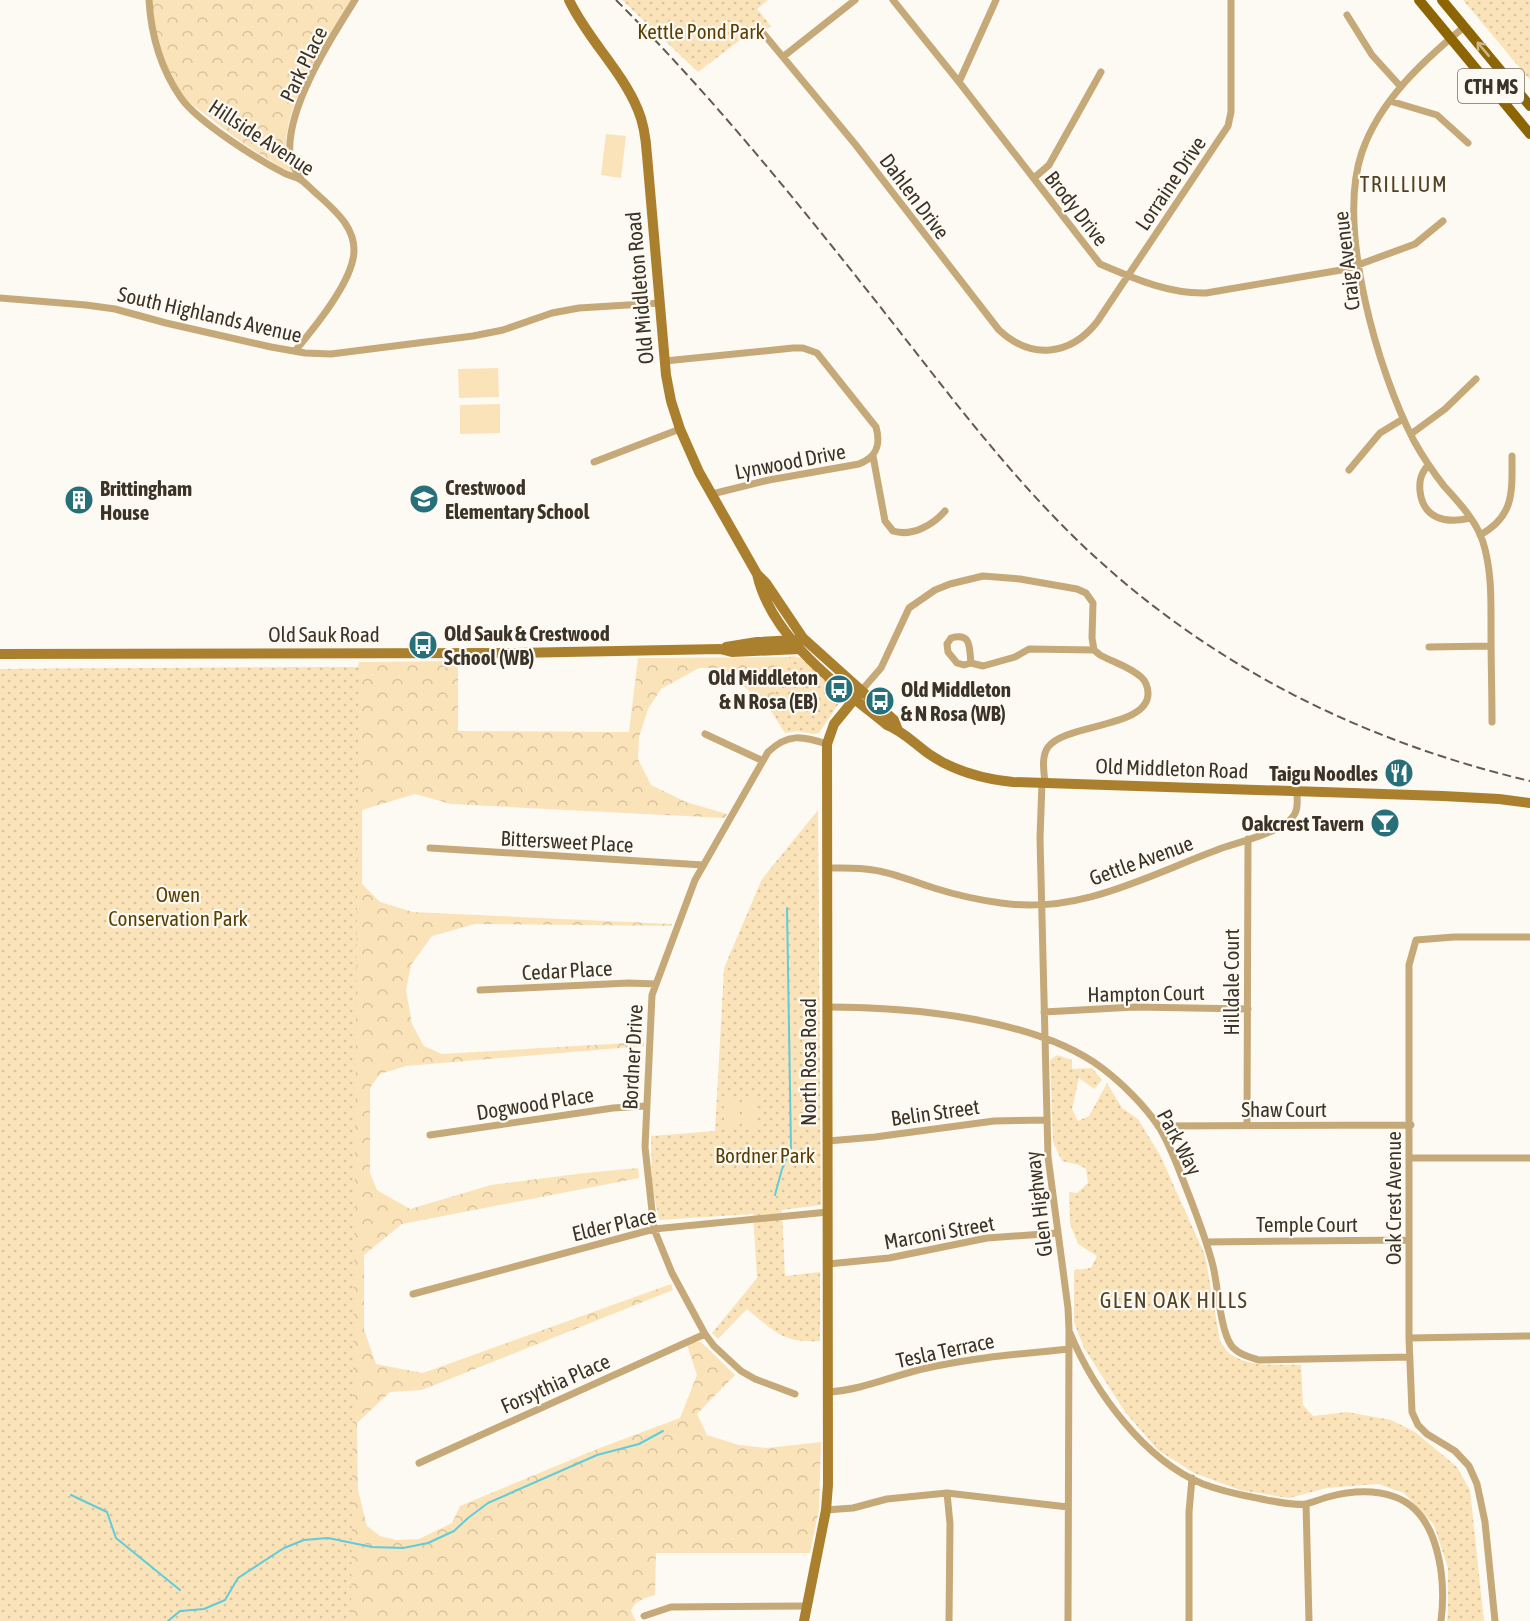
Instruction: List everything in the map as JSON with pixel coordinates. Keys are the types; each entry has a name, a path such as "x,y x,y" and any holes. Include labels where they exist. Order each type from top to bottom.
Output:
{"main road":[{"name":"CTH MS","path":"1419,0 1530,134"},
{"name":"CTH MS","path":"1442,0 1530,106"}],"street":[{"name":"Hillside Avenue","path":"148,0 160,60 182,99 197,115 243,148 286,174 301,179 338,214 353,237 353,259 347,276 324,315 295,351"},
{"name":"Park Place","path":"301,179 290,155 293,123 316,66 355,0"},
{"name":"Old Middleton Road","path":"569,0 582,25 621,78 639,111 647,155 665,361 671,401 680,429 699,472 757,574 760,586 778,621 798,643 857,695 886,725 898,730 943,763 969,774 997,781 1443,796 1530,803"},
{"path":"784,56 855,0"},
{"name":"Brody Drive","path":"893,0 1100,264 1128,276 1186,292 1206,293 1347,269 1415,244 1443,221"},
{"path":"959,82 996,0"},
{"name":"Lorraine Drive","path":"1057,349 1069,346 1091,329 1228,126 1231,112 1231,0"},
{"path":"1347,15 1372,55 1401,87"},
{"name":"Craig Avenue","path":"1464,27 1420,66 1401,87 1369,136 1357,173 1355,219 1359,265 1369,318 1382,366 1403,419 1428,465 1470,518 1480,535 1491,578 1492,722"},
{"name":"Dahlen Drive","path":"763,33 869,162 999,330 1008,338 1029,349 1057,349"},
{"path":"1034,178 1049,165 1101,72"},
{"path":"1390,101 1437,115 1468,142"},
{"name":"South Highlands Avenue","path":"0,298 86,304 115,309 229,338 295,351 331,354 503,330 579,308 660,303"},
{"path":"665,361 793,348 817,353 876,427 879,442 873,456 885,521 893,531 910,532 924,528 938,519 945,511"},
{"path":"1411,434 1445,409 1476,380"},
{"path":"1349,470 1380,433 1403,419"},
{"path":"594,462 680,429"},
{"name":"Lynwood Drive","path":"712,494 769,480 859,464 873,456"},
{"path":"1480,535 1498,522 1508,506 1511,495 1512,456"},
{"path":"1428,465 1421,473 1419,481 1421,501 1427,510 1436,518 1460,520 1470,518"},
{"name":"Old Middleton Road","path":"757,574 766,582 798,643"},
{"path":"857,695 881,668 909,608 935,590 950,584 983,576 1020,579 1077,589 1086,593 1093,603 1094,650 1029,649 1015,657 983,666 971,663 964,665 953,659 948,652 947,644 951,638 959,636 966,639 970,645 971,663"},
{"path":"765,641 772,635 778,621"},
{"name":"Old Sauk Road","path":"720,650 732,645 765,641 798,643"},
{"name":"Old Sauk Road","path":"0,654 720,650 732,652 798,643"},
{"path":"1429,647 1491,646"},
{"name":"Glen Highway","path":"1068,1621 1070,1349 1068,1308 1048,1157 1046,1120 1040,838 1045,753 1053,742 1077,732 1133,715 1147,701 1148,690 1142,678 1094,650"},
{"name":"North Rosa Road","path":"804,1621 826,1510 828,1392 827,744 834,724 857,695"},
{"path":"705,734 763,761"},
{"name":"Bordner Drive","path":"795,1394 755,1379 741,1371 714,1346 705,1334 672,1273 654,1229 645,1147 645,1106 652,995 703,865 768,752 784,739 797,737 827,744"},
{"name":"Gettle Avenue","path":"828,868 874,870 906,877 954,894 1001,903 1042,905 1109,893 1274,830 1292,818 1296,811 1298,792"},
{"name":"Hilldale Court","path":"1246,1125 1248,839"},
{"name":"Bittersweet Place","path":"430,848 703,865"},
{"name":"Oak Crest Avenue","path":"1495,1621 1485,1522 1478,1484 1469,1466 1455,1451 1421,1429 1413,1418 1412,1412 1409,1338 1411,1125 1409,965 1416,940 1454,937 1530,937"},
{"name":"Cedar Place","path":"480,990 629,983 656,984"},
{"name":"Park Way","path":"827,1007 879,1009 982,1021 1045,1038 1082,1055 1103,1068 1140,1104 1158,1126 1175,1161 1206,1242 1225,1329 1231,1345 1245,1356 1259,1360 1410,1357"},
{"name":"Hampton Court","path":"1044,1012 1144,1007 1248,1009"},
{"name":"Dogwood Place","path":"430,1135 613,1108 645,1106"},
{"name":"Belin Street","path":"828,1141 994,1121 1046,1120"},
{"name":"Shaw Court","path":"1158,1126 1411,1125"},
{"path":"1410,1158 1530,1158"},
{"name":"Elder Place","path":"413,1294 654,1229 828,1212"},
{"name":"Marconi Street","path":"828,1264 889,1258 987,1238 1057,1233"},
{"name":"Temple Court","path":"1206,1242 1409,1240"},
{"path":"1069,1330 1089,1373 1128,1427 1149,1448 1203,1484 1237,1494 1306,1504 1343,1492 1367,1491 1395,1497 1415,1510 1430,1530 1438,1556 1442,1596 1441,1621"},
{"name":"Forsythia Place","path":"419,1463 705,1334"},
{"path":"1409,1338 1530,1336"},
{"name":"Tesla Terrace","path":"828,1392 867,1385 962,1360 993,1355 1070,1349"},
{"path":"1189,1621 1189,1512 1192,1478"},
{"path":"826,1510 853,1508 887,1499 947,1493 1068,1507"},
{"path":"947,1493 950,1524 949,1621"},
{"path":"1306,1504 1309,1621"},
{"path":"644,1616 671,1606 808,1605"}],"green space":[{"path":"151,0 351,0 308,73 292,113 287,133 286,151 293,173 226,131 183,96 165,63 154,25"},
{"name":"Kettle Pond Park","path":"622,0 768,0 757,9 771,26 754,40 748,34 698,72"},
{"path":"1463,0 1530,0 1530,80"},
{"path":"606,134 626,136 621,178 601,175"},
{"path":"498,368 499,397 459,398 458,369"},
{"path":"500,404 500,433 460,434 460,405"},
{"name":"Owen Conservation Park","path":"789,657 769,708 722,668 699,668 661,689 648,709 639,737 638,759 651,785 686,802 727,814 725,818 451,804 415,794 362,810 362,884 380,902 413,912 672,924 671,926 475,924 432,936 411,965 406,990 412,1024 424,1046 442,1054 644,1042 644,1046 406,1066 380,1074 370,1088 370,1173 377,1190 410,1209 491,1185 638,1168 639,1178 402,1224 364,1255 364,1329 376,1364 423,1373 671,1284 673,1290 422,1390 390,1392 357,1423 358,1490 367,1526 380,1536 396,1540 419,1539 452,1523 460,1506 597,1449 680,1418 697,1375 687,1345 692,1342 701,1342 735,1375 697,1414 707,1435 739,1445 767,1448 821,1442 819,1510 810,1553 656,1553 655,1595 640,1600 632,1608 631,1611 636,1621 36,1621 0,1431 0,669 358,667 359,662 458,661 458,731 629,732 638,658"},
{"path":"789,657 801,658 840,694 840,702 819,733 797,731 785,733 769,708"},
{"name":"Owen Conservation Park","path":"359,667 351,1621 0,1621 0,669"},
{"name":"Bordner Park","path":"818,810 821,1205 782,1210 785,1276 820,1272 820,1341 788,1338 772,1330 747,1309 718,1339 712,1333 757,1278 753,1214 659,1220 652,1185 651,1136 715,1131 724,968 762,879"},
{"path":"1057,1055 1072,1060 1072,1069 1092,1068 1102,1080 1094,1089 1079,1078 1072,1109 1078,1121 1089,1116 1107,1083 1122,1108 1138,1119 1160,1155 1205,1255 1220,1341 1228,1352 1236,1358 1254,1363 1301,1365 1303,1405 1313,1416 1347,1412 1391,1420 1415,1432 1457,1467 1470,1490 1484,1621 1447,1621 1448,1568 1434,1525 1404,1493 1378,1484 1327,1488 1289,1498 1240,1490 1194,1473 1158,1450 1125,1412 1084,1348 1074,1322 1074,1270 1091,1268 1097,1256 1078,1244 1070,1223 1069,1192 1077,1193 1088,1183 1086,1169 1062,1161 1053,1142 1050,1060"},
{"path":"724,1097 738,1097 738,1127 724,1127"},
{"path":"742,1097 756,1097 757,1127 742,1127"}],"waterway":[{"path":"775,1195 791,1148 787,908"},
{"path":"168,1621 180,1611 204,1609 225,1600 238,1578 284,1548 304,1540 328,1538 372,1547 403,1548 428,1543 454,1531 488,1503 597,1455 639,1444 663,1431"},
{"path":"71,1495 107,1512 116,1538 180,1590"}],"railway":[{"path":"616,0 752,148 1024,484 1077,540 1126,584 1177,624 1231,660 1287,692 1345,720 1405,744 1530,781"}],"place":[{"name":"Crestwood Elementary School","path":"424,499"},
{"name":"Brittingham House","path":"79,500"},
{"name":"Old Sauk & Crestwood School (WB)","path":"423,645"},
{"name":"Old Middleton & N Rosa (EB)","path":"839,689"},
{"name":"Old Middleton & N Rosa (WB)","path":"880,701"},
{"name":"Taigu Noodles","path":"1399,773"},
{"name":"Oakcrest Tavern","path":"1385,823"}],"district":[{"name":"TRILLIUM","path":"1404,184"},
{"name":"GLEN OAK HILLS","path":"1174,1300"}]}
